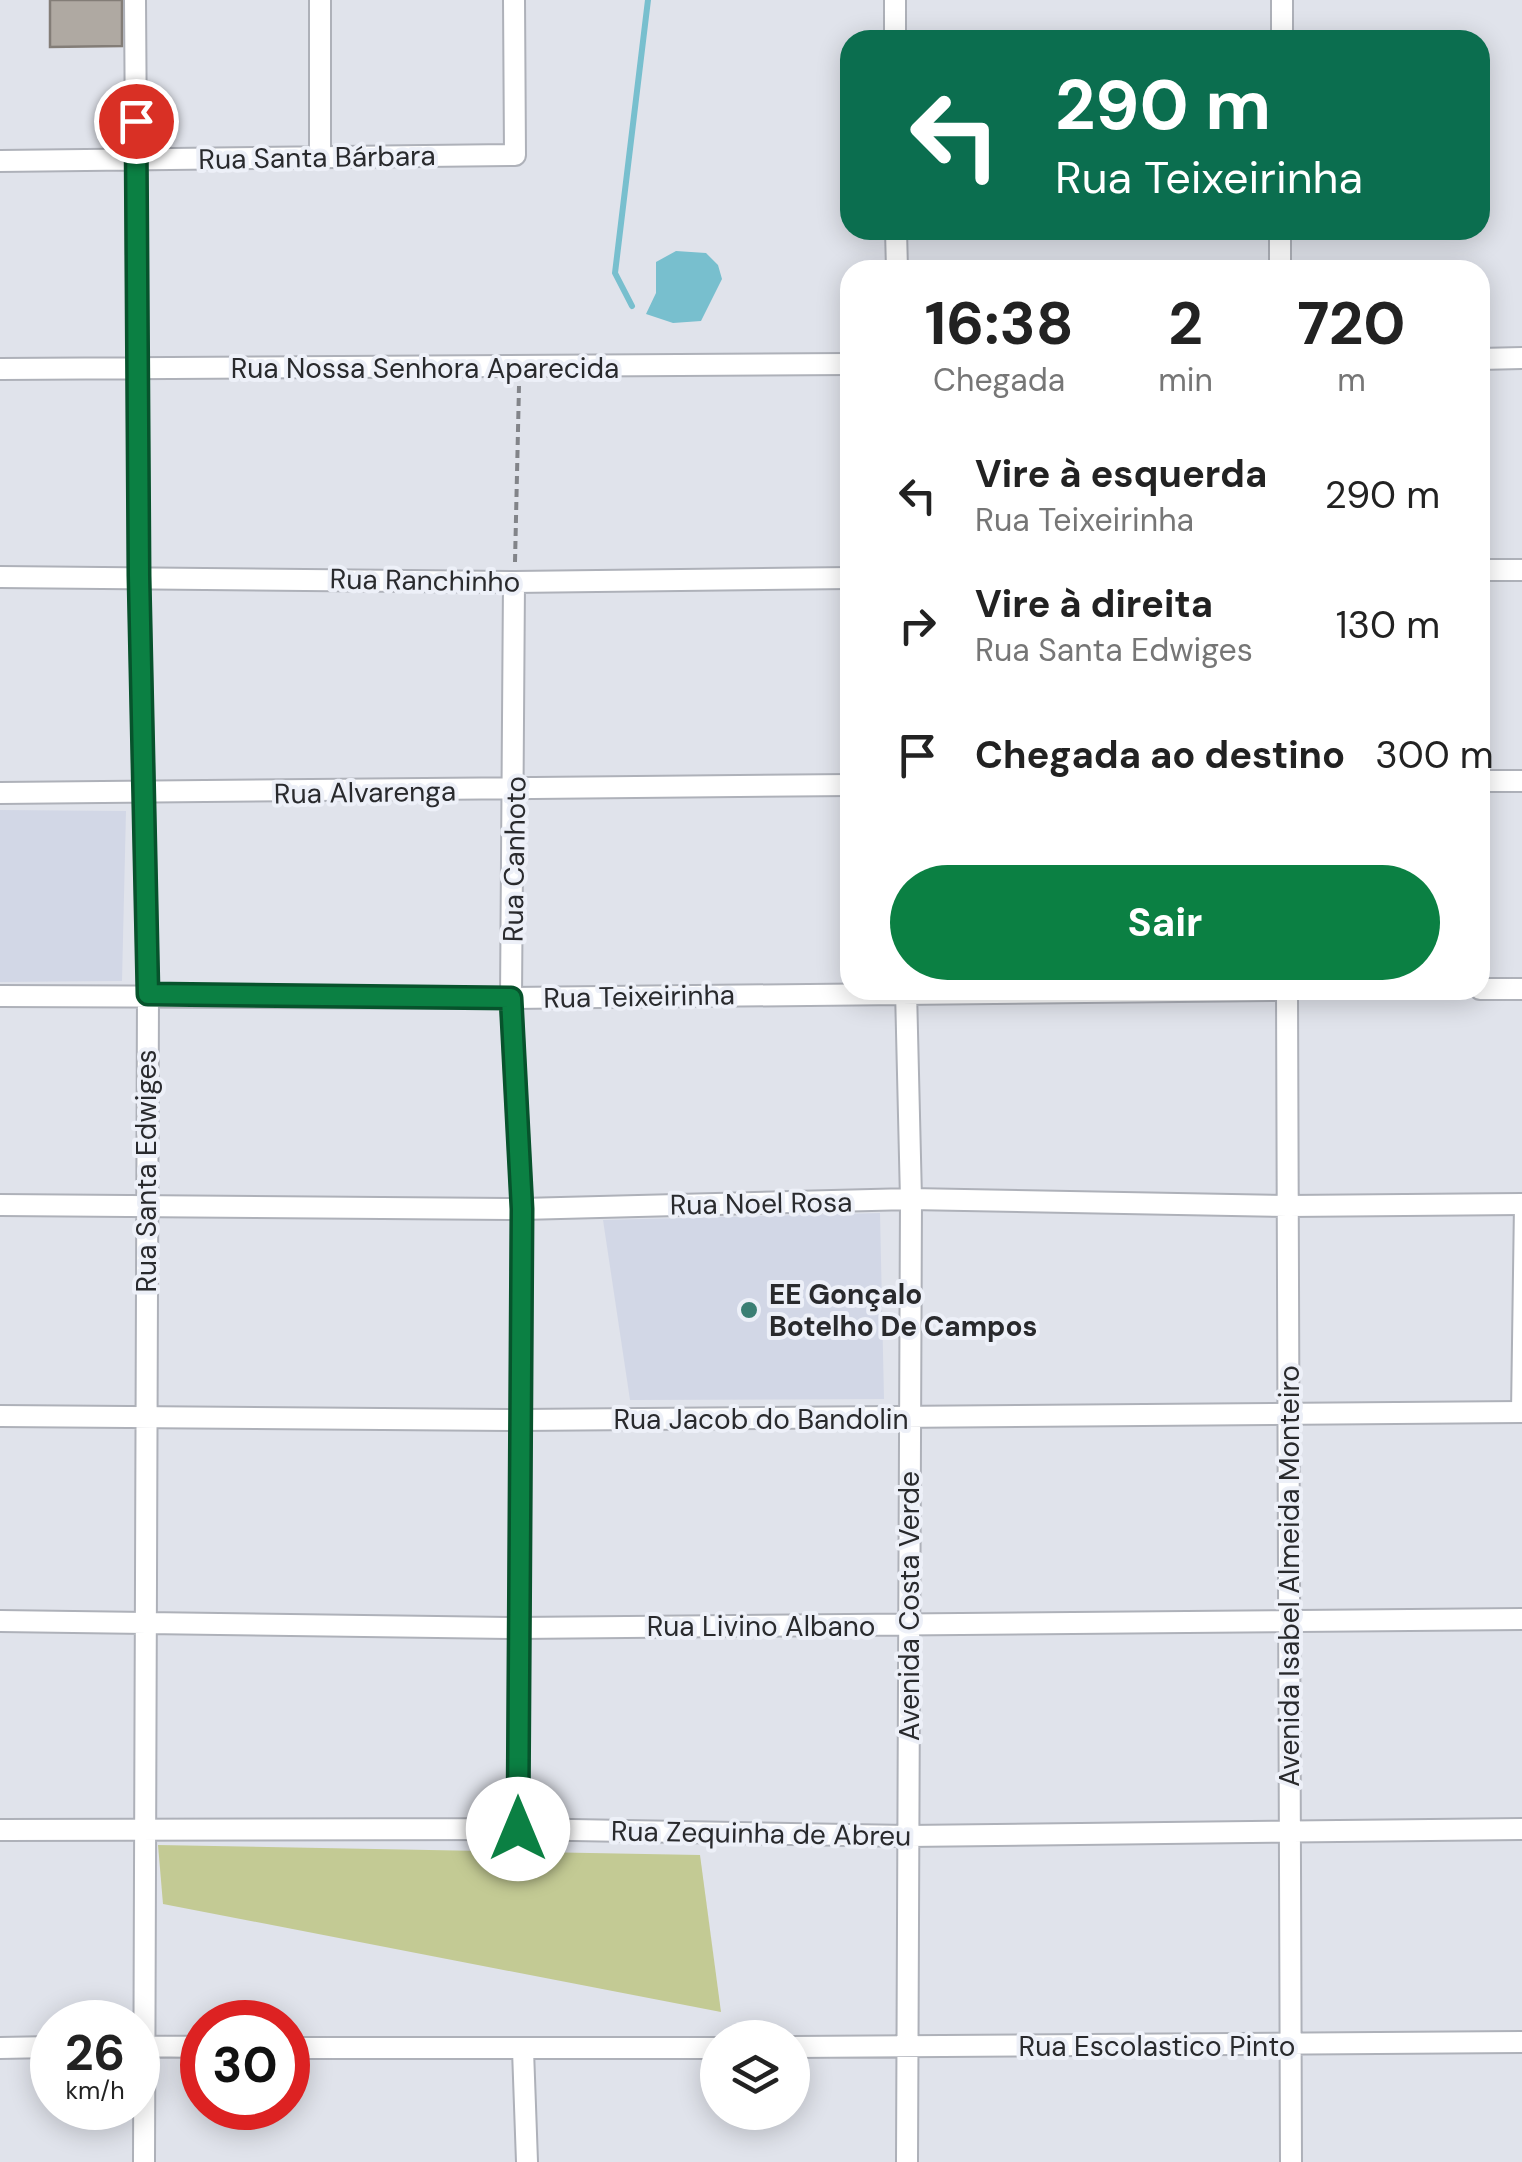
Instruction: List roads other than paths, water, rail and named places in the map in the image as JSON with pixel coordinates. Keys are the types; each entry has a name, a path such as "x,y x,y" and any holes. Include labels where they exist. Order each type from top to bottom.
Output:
{"street":[{"name":"Rua Santa Edwiges","path":"135,0 139,576 148,994 142,2000"},
{"path":"320,0 320,155"},
{"name":"Rua Santa Bárbara","path":"0,161 515,155 514,0"},
{"path":"895,0 895,30"},
{"path":"1282,0 1282,30"},
{"path":"1490,359 1522,358"},
{"name":"Rua Nossa Senhora Aparecida","path":"0,369 520,369 840,364"},
{"path":"1490,570 1522,570"},
{"name":"Rua Ranchinho","path":"0,577 514,582 840,578"},
{"name":"Rua Canhoto","path":"514,582 516,790 511,998 522,1209 518,1829"},
{"path":"1490,781 1522,780"},
{"name":"Rua Alvarenga","path":"0,793 840,785"},
{"path":"1490,989 1522,989"},
{"name":"Rua Teixeirinha","path":"0,996 511,998 840,993"},
{"name":"Avenida Costa Verde","path":"906,1000 910,1199 907,2162"},
{"name":"Avenida Isabel Almeida Monteiro","path":"1286,1000 1291,2162"},
{"name":"Rua Noel Rosa","path":"0,1205 522,1209 910,1199 1288,1206 1521,1204"},
{"name":"Rua Jacob do Bandolin","path":"0,1416 519,1420 1520,1412"},
{"name":"Rua Livino Albano","path":"0,1621 517,1628 1522,1619"},
{"name":"Rua Zequinha de Abreu","path":"0,1830 518,1829 908,1836 1522,1830"},
{"name":"Rua Escolastico Pinto","path":"810,2047 1522,2042"},
{"path":"0,2048 30,2048"},
{"path":"310,2048 700,2048"},
{"path":"523,2050 527,2162"},
{"name":"Rua Santa Edwiges","path":"143,2130 144,2162"}],"lane":[{"path":"1520,1412 1521,1204"}],"water":[{"path":"676,251 706,253 718,265 722,279 701,321 673,323 646,314 656,293 656,262"}],"waterway":[{"path":"632,306 615,273 648,0"}],"place":[{"name":"EE Gonçalo Botelho De Campos","path":"749,1310"}]}
